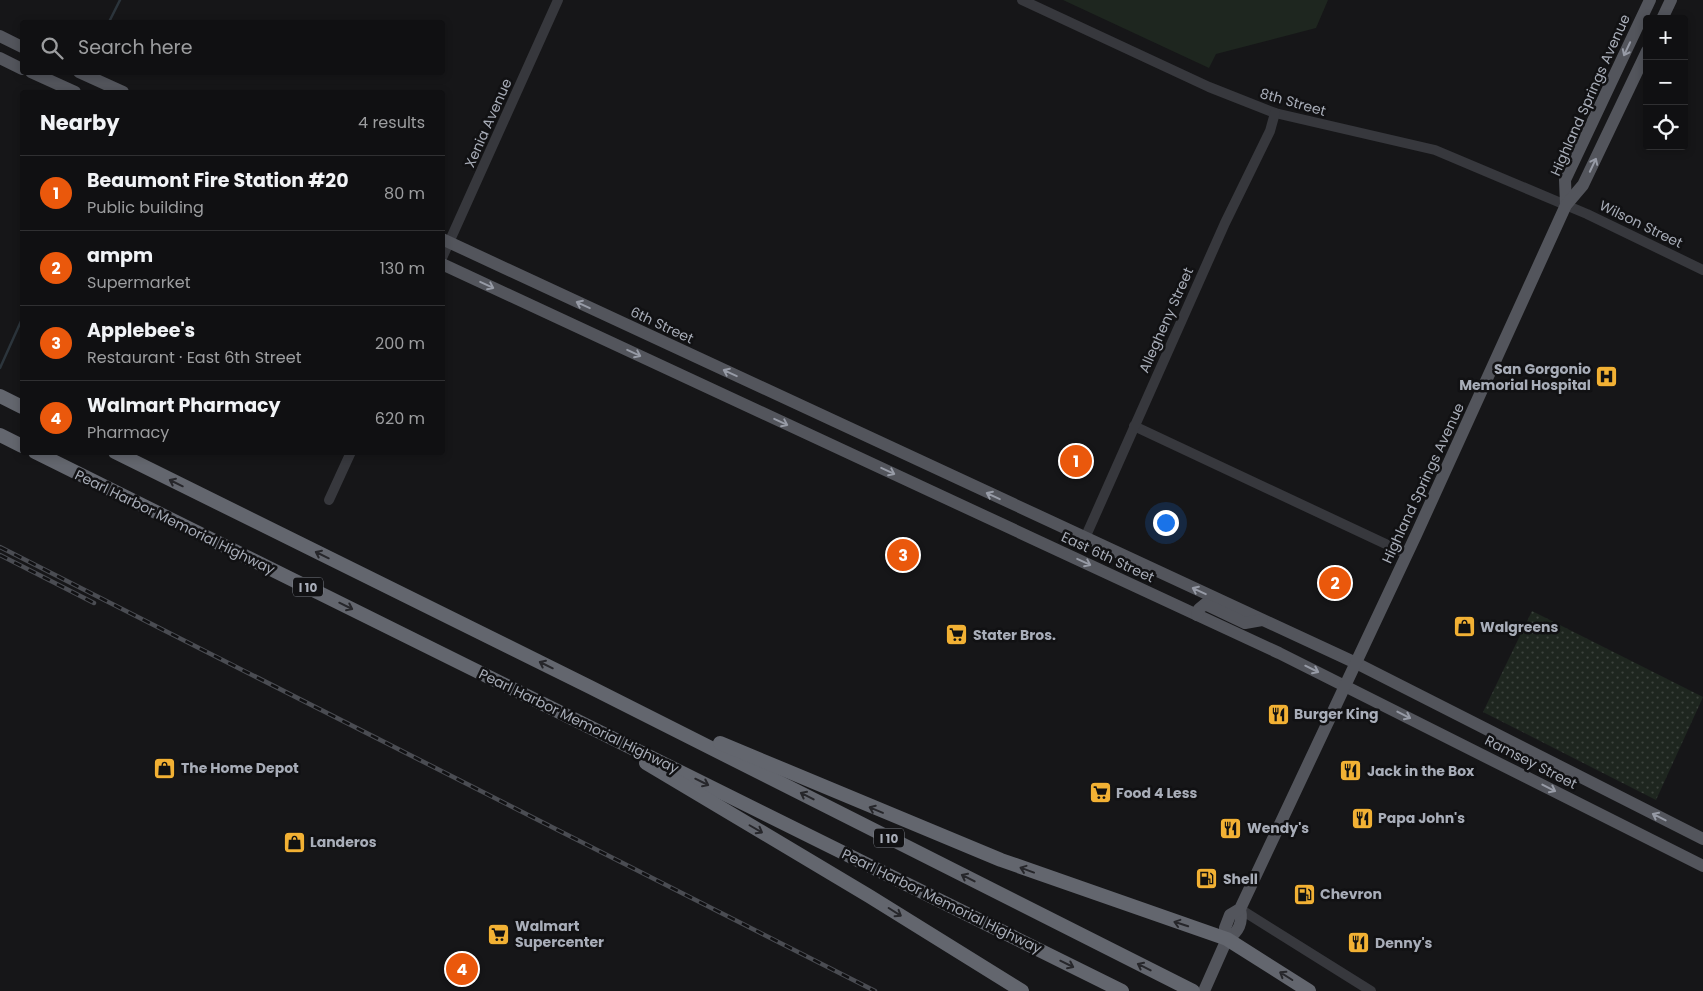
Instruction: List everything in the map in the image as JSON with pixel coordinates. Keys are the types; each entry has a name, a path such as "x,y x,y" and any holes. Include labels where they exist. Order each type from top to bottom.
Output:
{"highway":[{"path":"0,396 20,406"},
{"path":"0,435 20,445"},
{"name":"Pearl Harbor Memorial Highway","path":"41,455 1122,991"},
{"name":"I 10","path":"121,455 590,687 1190,990"},
{"path":"590,687 939,836 1063,883 1227,939 1309,991"},
{"path":"580,721 687,789 869,896 1022,991"}],"main road":[{"name":"Highland Springs Avenue","path":"1566,205 1565,180 1650,0"},
{"path":"1664,15 1671,0"},
{"path":"0,36 20,46"},
{"path":"0,58 18,67"},
{"name":"Highland Springs Avenue","path":"1240,910 1407,554 1566,205 1583,185 1643,59"},
{"path":"38,75 71,90"},
{"path":"86,75 119,90"},
{"name":"6th Street","path":"446,240 870,439"},
{"name":"East 6th Street","path":"445,265 1345,685"},
{"name":"East 6th Street","path":"870,439 1356,663"},
{"path":"1197,615 1199,608 1205,604 1245,623 1262,620"},
{"name":"Ramsey Street","path":"1356,663 1703,839"},
{"name":"Ramsey Street","path":"1345,685 1703,866"},
{"path":"1204,991 1227,939 1236,934 1242,920 1240,910"}],"street":[{"name":"Xenia Avenue","path":"446,240 558,0"},
{"name":"8th Street","path":"1022,0 1209,87 1275,114 1435,150 1566,205"},
{"name":"Allegheny Street","path":"1085,538 1225,222 1270,131 1275,114"},
{"name":"Wilson Street","path":"1566,205 1703,270"},
{"path":"1134,426 1407,554"},
{"path":"329,500 350,455"},
{"path":"1240,910 1371,991"}],"shaded area":[{"path":"1063,0 1328,0 1316,28 1216,54 1209,68"},
{"path":"1532,611 1703,697 1656,800 1483,712"}],"waterway":[{"path":"110,20 120,0"},
{"path":"0,368 20,323"}],"railway":[{"path":"0,547 875,991"},
{"path":"0,555 94,603"}],"place":[{"name":"San Gorgonio Memorial Hospital","path":"1607,377"},
{"name":"Beaumont Fire Station #20","path":"1076,461"},
{"name":"Applebee's","path":"903,555"},
{"name":"ampm","path":"1335,583"},
{"name":"Walgreens","path":"1464,627"},
{"name":"Stater Bros.","path":"957,635"},
{"name":"Burger King","path":"1278,714"},
{"name":"The Home Depot","path":"165,768"},
{"name":"Jack in the Box","path":"1351,771"},
{"name":"Food 4 Less","path":"1100,793"},
{"name":"Papa John's","path":"1362,818"},
{"name":"Wendy's","path":"1231,828"},
{"name":"Landeros","path":"294,842"},
{"name":"Shell","path":"1207,879"},
{"name":"Chevron","path":"1304,894"},
{"name":"Walmart Supercenter","path":"499,934"},
{"name":"Denny's","path":"1359,943"},
{"name":"Walmart Pharmacy","path":"462,969"}]}
